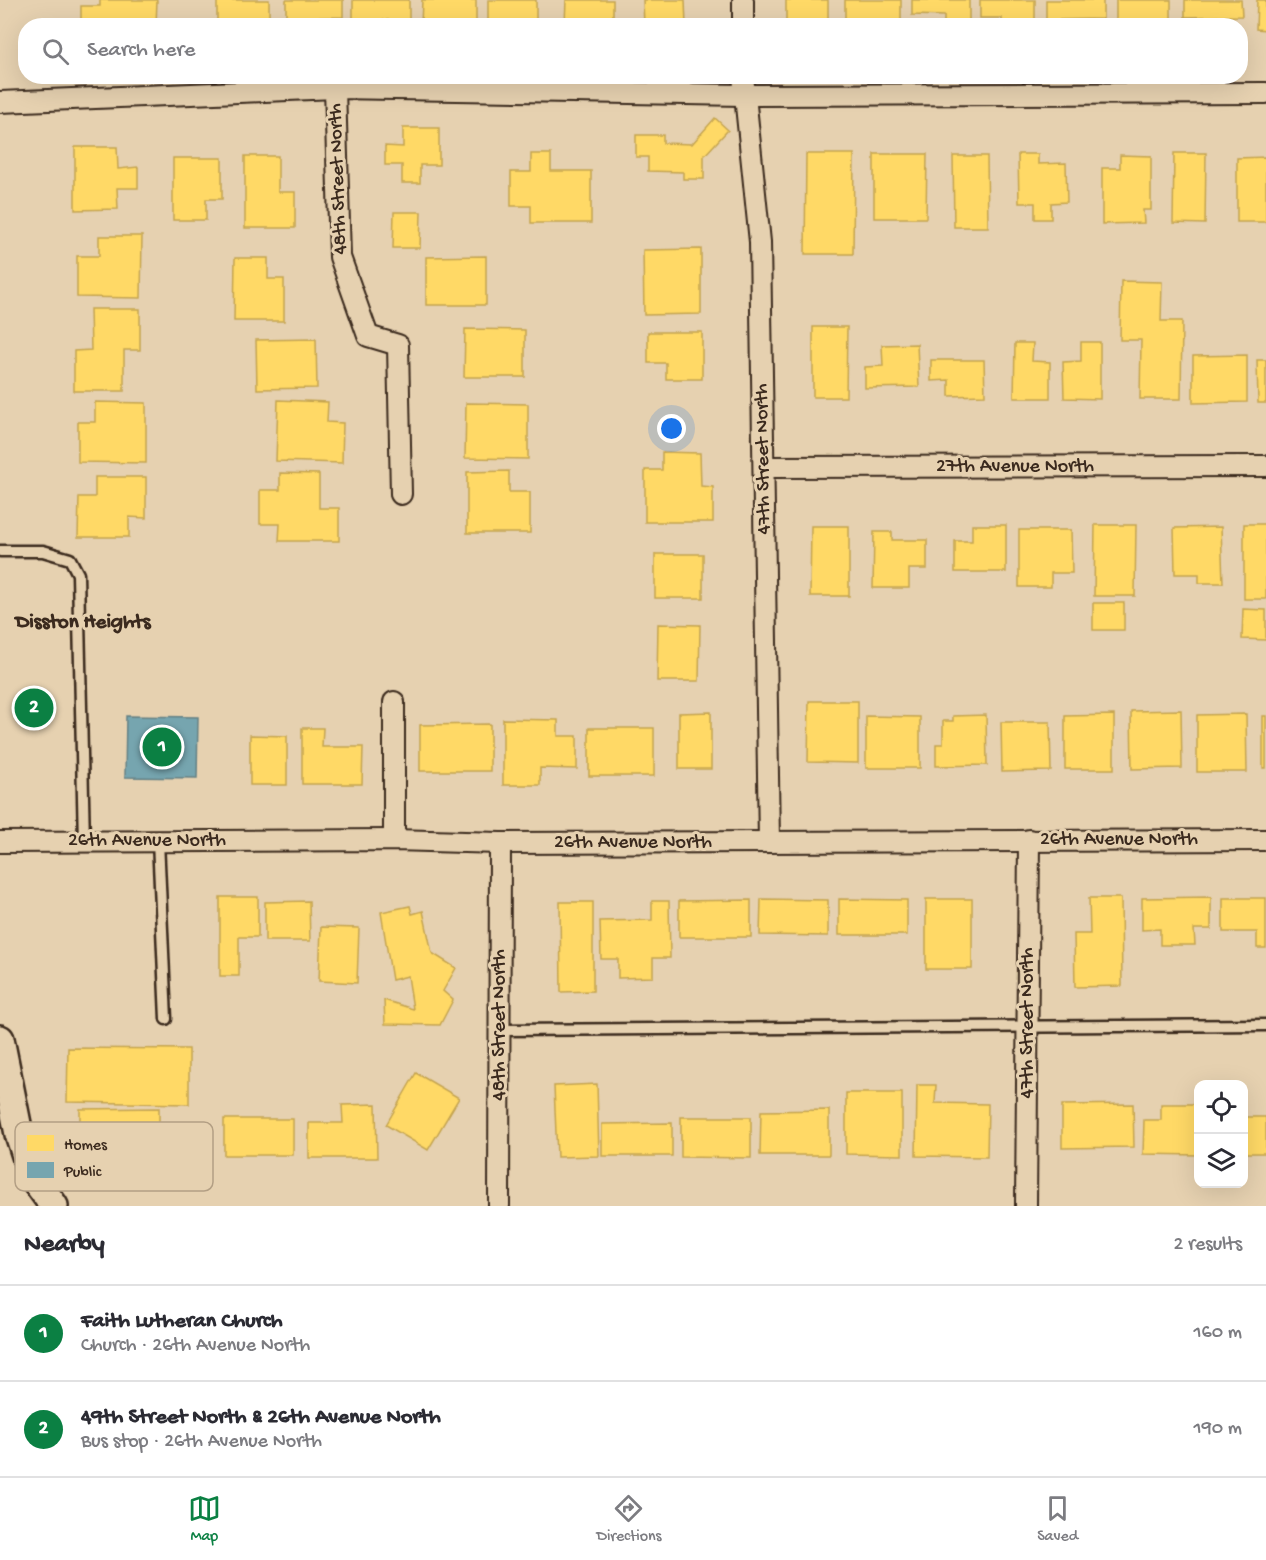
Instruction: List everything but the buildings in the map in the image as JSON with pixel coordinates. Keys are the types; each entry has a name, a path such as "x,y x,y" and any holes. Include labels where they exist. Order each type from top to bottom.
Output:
{"main road":[{"path":"0,1039 17,1122"},
{"path":"43,1191 54,1206"}],"street":[{"path":"743,0 743,18"},
{"path":"0,102 335,88 743,86 1266,93"},
{"name":"47th Street North","path":"743,86 760,242 769,842"},
{"name":"48th Street North","path":"335,88 340,257 368,336 398,345 401,494"},
{"name":"27th Avenue North","path":"765,467 1266,466"},
{"path":"394,702 394,840"},
{"name":"47th Street North","path":"1026,1206 1029,840"},
{"name":"26th Avenue North","path":"0,842 1266,840"},
{"name":"48th Street North","path":"499,1206 500,843"}],"lane":[{"path":"0,551 43,551 61,556 70,559 78,574 84,842"},
{"path":"158,841 166,1019"},
{"path":"500,1029 1266,1025"}],"place":[{"name":"49th Street North & 26th Avenue North","path":"34,708"},
{"name":"Faith Lutheran Church","path":"162,747"}],"district":[{"name":"Disston Heights","path":"83,623"}]}
